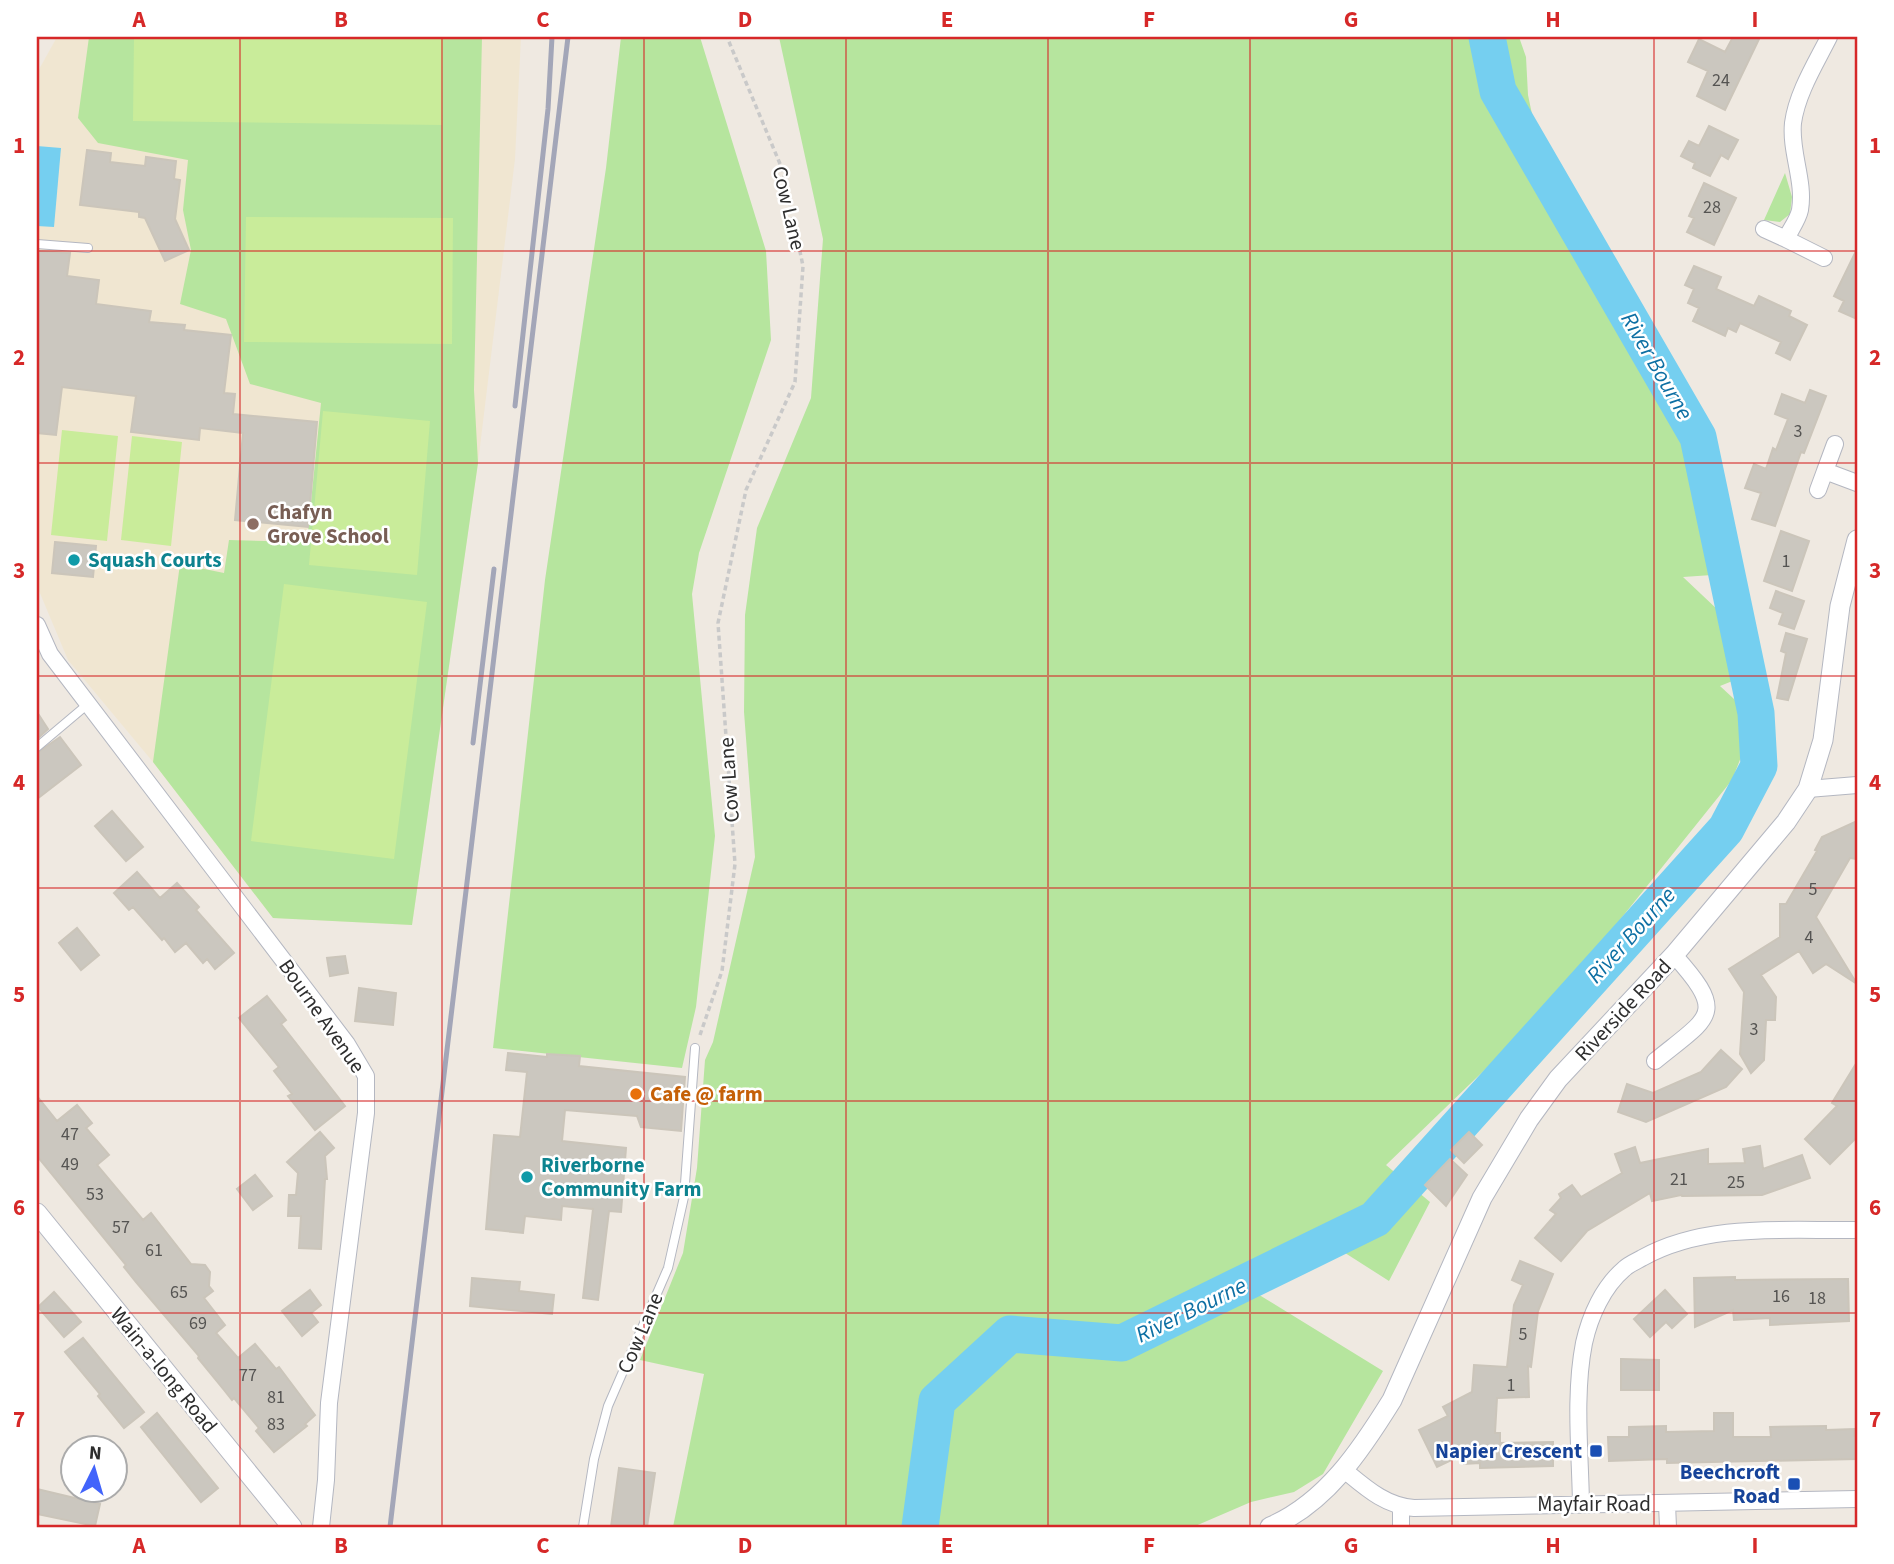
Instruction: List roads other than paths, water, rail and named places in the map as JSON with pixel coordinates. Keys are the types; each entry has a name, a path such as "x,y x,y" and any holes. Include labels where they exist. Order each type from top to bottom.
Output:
{"street":[{"path":"1786,239 1800,211 1800,193 1792,143 1793,119 1829,37"},
{"path":"1764,229 1824,258"},
{"path":"1818,490 1835,444"},
{"path":"1825,471 1857,482"},
{"name":"Riverside Road","path":"1270,1527 1304,1508 1343,1469 1376,1427 1392,1399 1482,1198 1529,1119 1558,1079 1674,955 1786,822 1808,789 1823,740 1839,617 1845,582 1857,540"},
{"name":"Bourne Avenue","path":"37,625 50,654 347,1044 366,1076 366,1113 329,1403 327,1480 321,1527"},
{"path":"1808,789 1857,785"},
{"path":"1655,1061 1701,1023 1706,1013 1707,1002 1703,991 1674,955"},
{"name":"Wain-a-long Road","path":"37,1213 292,1527"},
{"path":"1581,1503 1580,1407 1584,1344 1599,1300 1624,1268 1659,1249 1696,1238 1740,1232 1857,1230"},
{"path":"1343,1469 1380,1497 1401,1507 1401,1527"},
{"name":"Mayfair Road","path":"1401,1507 1857,1499"},
{"path":"1667,1504 1668,1527"}],"lane":[{"path":"37,244 88,248"},
{"path":"37,747 88,704"},
{"name":"Cow Lane","path":"583,1527 594,1459 608,1406 668,1268 684,1197 695,1048"}],"water":[{"path":"37,146 61,148 54,227 37,226"}],"waterway":[{"name":"River Bourne","path":"920,1527 937,1401 1010,1334 1122,1343 1375,1219 1726,829 1759,766 1756,713 1698,437 1498,91 1487,37"}],"railway":[{"path":"515,406 548,109 552,37"},
{"path":"390,1527 568,37"},
{"path":"473,743 494,569"}],"place":[{"name":"Chafyn Grove School","path":"253,524"},
{"name":"Squash Courts","path":"74,560"},
{"name":"Cafe @ farm","path":"636,1094"},
{"name":"Riverborne Community Farm","path":"527,1177"},
{"name":"Napier Crescent","path":"1596,1451"},
{"name":"Beechcroft Road","path":"1794,1484"}]}
